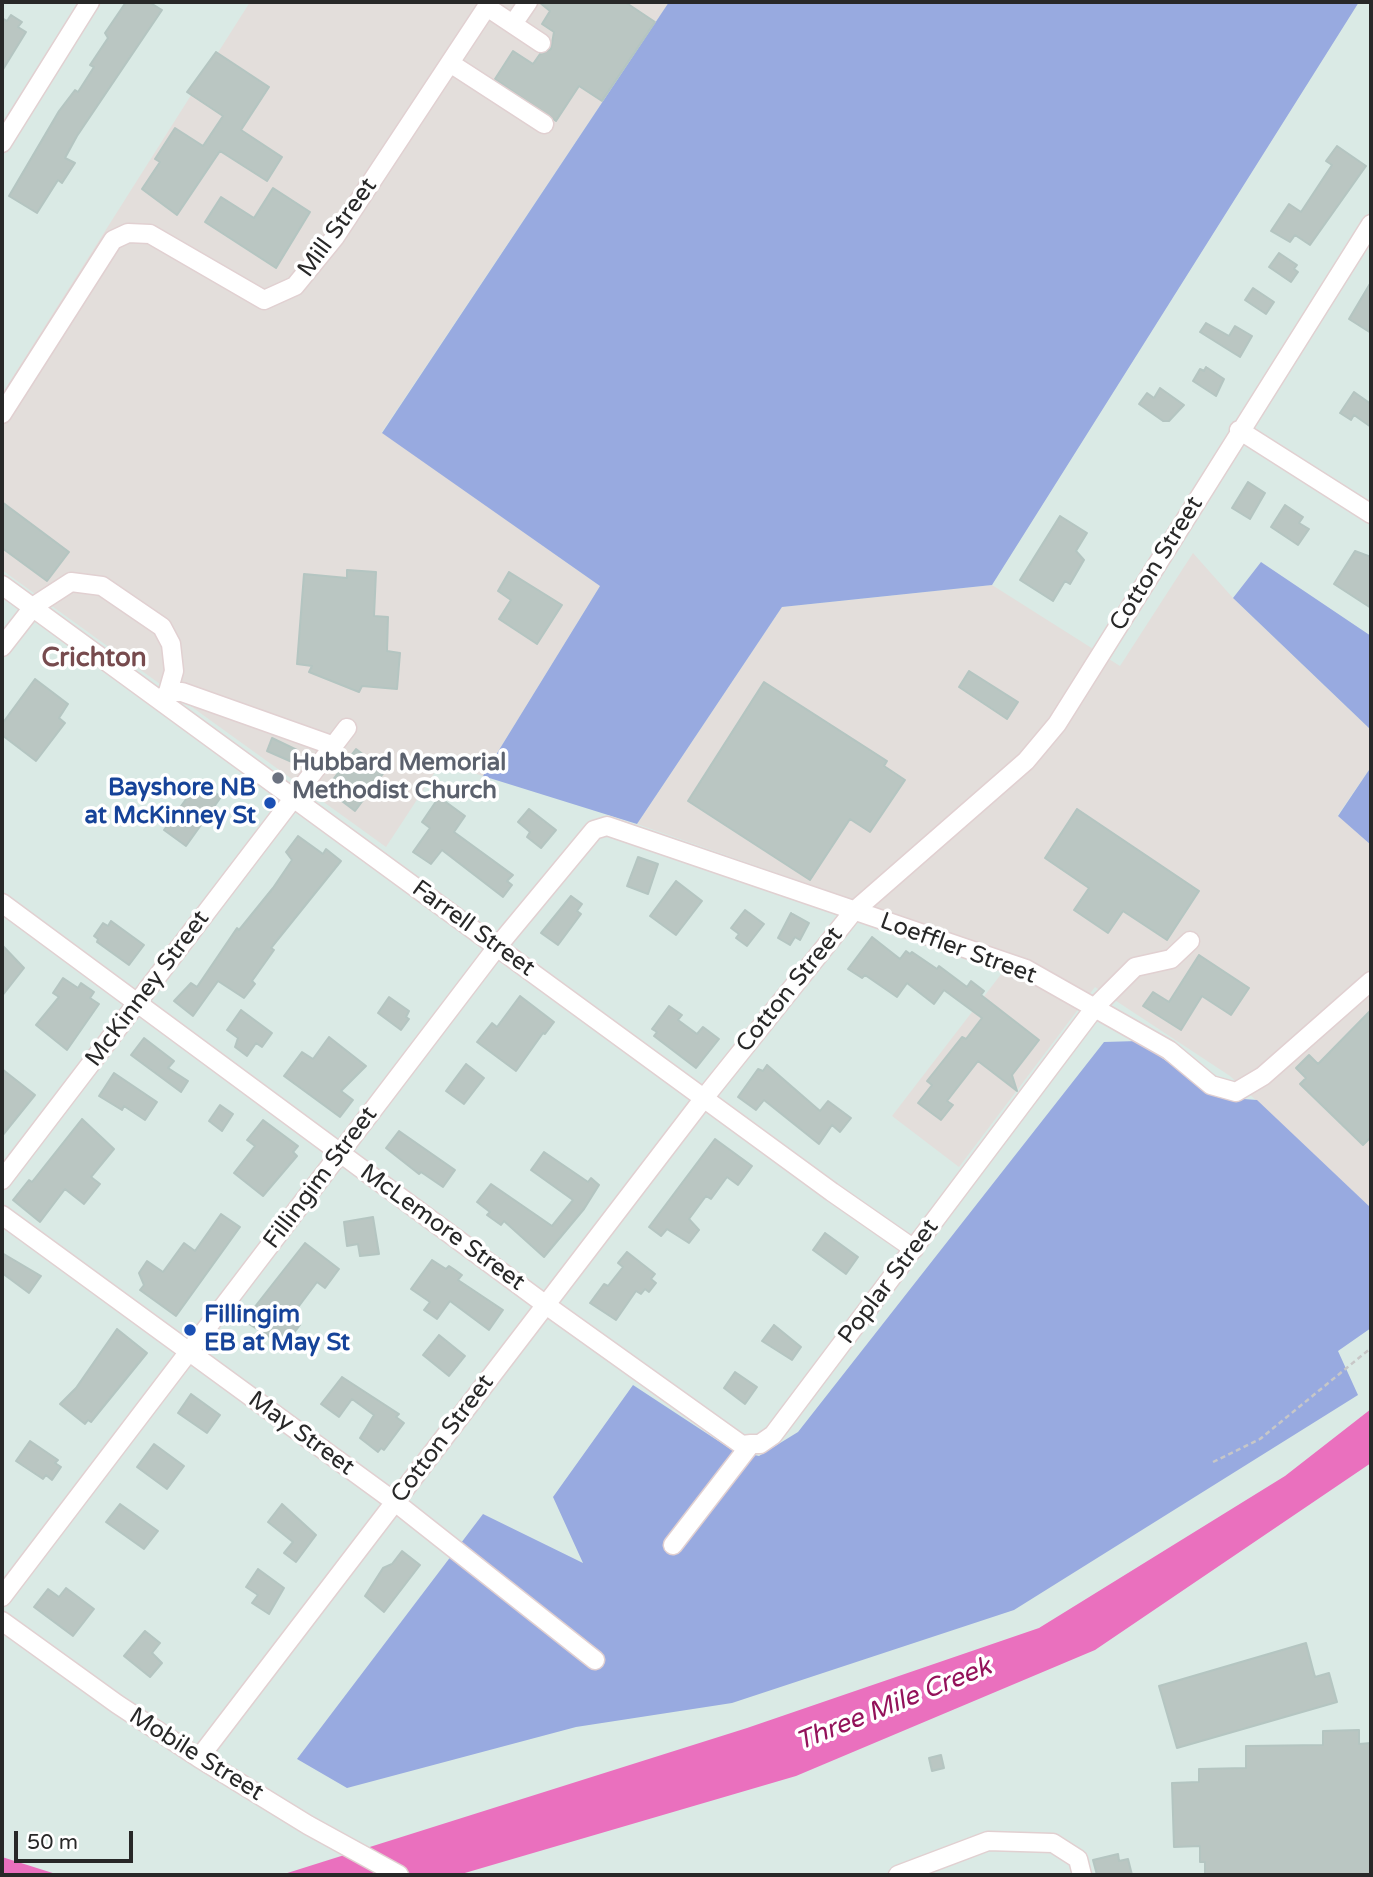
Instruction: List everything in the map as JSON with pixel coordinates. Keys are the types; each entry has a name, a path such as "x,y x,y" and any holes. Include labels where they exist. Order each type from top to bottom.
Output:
{"street":[{"path":"2,144 90,2"},
{"path":"513,24 528,2"},
{"path":"488,4 541,43"},
{"name":"Mill Street","path":"2,414 113,240 128,233 150,234 264,300 295,286 335,237 488,4"},
{"path":"450,63 544,124"},
{"name":"Cotton Street","path":"200,1758 704,1098 853,912 1026,761 1057,724 1239,430 1368,236"},
{"path":"1239,430 1371,514"},
{"path":"2,647 34,606 71,582 102,586 162,627 171,644 174,671 165,696"},
{"name":"Farrell Street","path":"2,585 165,696 295,798 914,1249"},
{"path":"165,696 181,692 334,746"},
{"name":"McKinney Street","path":"2,1180 347,728"},
{"name":"Fillingim Street","path":"2,1597 497,947 594,830 607,826 675,850"},
{"name":"Loeffler Street","path":"675,850 1026,969 1096,1006 1169,1050 1211,1085 1236,1092 1263,1076 1371,981"},
{"name":"McLemore Street","path":"2,903 546,1305 742,1445 751,1444"},
{"name":"Poplar Street","path":"673,1545 751,1444 760,1444 773,1435 1096,1006 1135,967 1171,959 1190,941"},
{"name":"May Street","path":"2,1216 395,1502 595,1661"},
{"name":"Mobile Street","path":"2,1621 117,1704 200,1758 308,1825 399,1875"},
{"path":"898,1875 988,1841 1053,1843 1079,1859 1082,1875"}],"path":[{"path":"1213,1462 1260,1439 1371,1348"}],"shaded area":[{"path":"250,2 669,2 382,432 600,586 483,776 441,763 386,847 2,570 2,394"},
{"path":"669,2 1359,2 992,585 782,607 637,824 483,776 600,586 382,433"},
{"path":"1193,553 1233,598 1371,730 1371,767 1338,815 1371,845 1371,1208 1230,1076 1095,987 959,1167 892,1116 1015,956 637,824 782,607 992,585 1120,666"},
{"path":"1261,562 1371,636 1371,730 1233,598"},
{"path":"1371,767 1371,845 1338,816"},
{"path":"1138,1041 1217,1097 1257,1100 1371,1208 1371,1328 1338,1351 1358,1395 1014,1610 732,1703 576,1727 347,1788 297,1759 483,1514 583,1563 553,1497 633,1385 732,1450 759,1456 798,1432 1104,1042"}],"water":[{"name":"Three Mile Creek","path":"1371,1409 1371,1463 1095,1650 796,1776 458,1875 281,1875 747,1728 1039,1628 1285,1476"},
{"path":"2,1857 59,1875 2,1875"}],"building":[{"path":"126,2 149,2 162,10 77,136 65,158 75,163 62,183 58,180 37,213 9,196 59,111 75,90 78,92 94,67 90,65 108,38 105,33"},
{"path":"539,2 625,2 655,22 602,101 579,86 556,121 495,79 513,51 533,64 540,54 551,49 554,32 542,24 550,11"},
{"path":"11,15 22,22 18,27 26,32 2,71 2,18 7,21"},
{"path":"216,52 269,87 241,130 282,157 267,181 220,151 177,215 142,189 160,162 155,159 175,128 203,146 223,116 187,92"},
{"path":"1337,146 1366,166 1310,245 1295,235 1290,242 1271,231 1289,204 1301,212 1332,165 1326,161"},
{"path":"273,188 310,212 276,268 205,222 221,197 254,218"},
{"path":"1279,253 1297,265 1294,269 1298,272 1291,282 1269,267"},
{"path":"1371,282 1371,333 1349,319"},
{"path":"1253,288 1274,302 1266,314 1245,300"},
{"path":"1206,323 1229,336 1235,326 1252,336 1240,357 1200,332"},
{"path":"1206,367 1224,379 1216,396 1193,381 1200,369 1204,371"},
{"path":"1160,388 1184,405 1169,421 1163,421 1139,404 1147,393 1154,398"},
{"path":"1354,392 1371,404 1371,427 1354,415 1351,420 1340,413"},
{"path":"1248,482 1265,493 1250,519 1232,508"},
{"path":"2,502 69,552 47,581 2,548"},
{"path":"1285,505 1303,517 1299,523 1309,529 1298,545 1271,527"},
{"path":"1060,516 1087,533 1076,551 1084,560 1070,584 1065,581 1053,601 1020,580"},
{"path":"1355,551 1371,557 1371,608 1334,584"},
{"path":"347,570 376,572 374,616 388,617 387,651 400,653 397,689 362,686 359,692 309,672 312,666 297,664 304,574 347,578"},
{"path":"509,572 562,605 537,644 499,619 511,600 498,591"},
{"path":"969,671 1018,702 1007,719 959,687"},
{"path":"35,679 68,704 59,718 65,723 36,761 2,735 2,724"},
{"path":"764,682 887,761 884,766 905,780 870,832 850,819 810,880 688,801"},
{"path":"272,738 297,750 292,762 267,751"},
{"path":"356,749 385,771 355,811 326,789"},
{"path":"199,781 221,797 186,846 164,830"},
{"path":"439,797 465,816 454,832 513,875 507,881 512,885 503,897 442,850 431,864 413,852 430,828 422,822"},
{"path":"529,809 556,830 541,848 527,837 530,832 518,822"},
{"path":"1077,809 1199,891 1167,940 1123,911 1108,933 1074,910 1089,888 1045,858"},
{"path":"298,836 323,854 326,849 341,861 271,948 274,950 252,981 255,984 244,998 218,981 193,1016 174,1001 191,983 197,987 237,928 239,930 273,888 292,860 286,852"},
{"path":"638,857 658,864 648,894 627,886"},
{"path":"676,881 702,901 676,935 650,916"},
{"path":"571,896 582,904 577,911 581,914 558,945 541,933"},
{"path":"745,910 764,924 747,946 736,938 739,934 731,928"},
{"path":"791,913 809,923 800,940 795,937 790,945 778,938"},
{"path":"111,921 144,945 129,965 97,942 98,939 94,936 103,923 108,926"},
{"path":"872,937 900,959 906,951 910,954 912,952 937,969 939,966 967,987 971,981 984,991 981,995 1039,1040 1012,1075 1017,1091 978,1061 947,1101 953,1105 941,1120 918,1103 932,1085 927,1081 962,1037 966,1039 982,1018 944,990 934,1004 907,983 897,997 865,975 862,978 848,969"},
{"path":"2,945 24,968 2,996"},
{"path":"1199,955 1249,988 1231,1015 1202,996 1181,1030 1143,1006 1153,992 1169,1002"},
{"path":"63,978 78,988 81,983 94,992 90,998 99,1004 67,1050 36,1025 59,997 53,993"},
{"path":"520,996 554,1022 516,1071 477,1042 492,1023 497,1027"},
{"path":"389,997 409,1011 406,1017 409,1019 401,1030 378,1013"},
{"path":"669,1006 682,1015 678,1020 697,1034 703,1027 719,1039 696,1068 654,1036 657,1032 652,1029"},
{"path":"241,1010 272,1033 262,1047 256,1043 247,1056 235,1047 238,1038 227,1030"},
{"path":"1371,1010 1371,1137 1363,1145 1300,1084 1306,1078 1296,1068 1309,1055 1318,1064"},
{"path":"329,1037 366,1066 341,1091 353,1100 340,1117 284,1076 302,1052 313,1059"},
{"path":"144,1038 174,1061 168,1068 188,1081 181,1092 131,1055"},
{"path":"466,1064 484,1078 464,1104 446,1091"},
{"path":"767,1065 820,1111 828,1101 851,1118 840,1132 832,1125 819,1144 764,1100 756,1110 738,1097 758,1069 763,1071"},
{"path":"2,1069 35,1095 2,1136"},
{"path":"114,1073 157,1102 145,1120 124,1106 122,1110 99,1096"},
{"path":"220,1105 233,1114 222,1131 209,1121"},
{"path":"82,1119 114,1149 91,1177 100,1184 84,1204 65,1189 40,1222 13,1200 29,1180 32,1182"},
{"path":"263,1120 298,1146 293,1152 297,1156 263,1196 234,1173 255,1146 247,1140"},
{"path":"399,1131 455,1170 443,1187 421,1172 419,1174 386,1148"},
{"path":"715,1139 752,1166 738,1185 727,1177 711,1199 706,1196 689,1219 699,1230 689,1243 667,1229 661,1236 649,1227"},
{"path":"544,1152 588,1182 591,1178 599,1185 584,1209 544,1257 504,1221 501,1225 487,1215 490,1212 477,1202 491,1184 552,1226 573,1200 531,1170"},
{"path":"221,1214 240,1227 176,1316 140,1290 144,1285 139,1273 147,1261 163,1272 184,1243 195,1251"},
{"path":"373,1217 379,1254 360,1256 358,1244 347,1246 344,1222"},
{"path":"825,1233 858,1257 846,1274 813,1250"},
{"path":"305,1243 339,1269 325,1288 317,1282 290,1318 300,1325 284,1346 249,1324 255,1316 250,1313"},
{"path":"627,1252 655,1274 651,1279 656,1283 649,1292 645,1289 641,1294 636,1291 616,1320 590,1303 604,1284 608,1286 623,1267 618,1263"},
{"path":"2,1253 41,1276 29,1293 2,1273"},
{"path":"432,1260 446,1269 449,1266 455,1270 462,1275 458,1280 503,1310 489,1330 450,1301 437,1319 424,1310 430,1302 411,1289"},
{"path":"774,1325 801,1347 792,1360 762,1341"},
{"path":"117,1329 147,1353 91,1422 88,1420 85,1424 60,1404 76,1388"},
{"path":"439,1335 465,1356 449,1376 423,1355"},
{"path":"735,1372 757,1387 745,1404 724,1388"},
{"path":"342,1377 399,1414 396,1417 404,1423 384,1450 381,1448 378,1452 360,1438 374,1415 352,1399 339,1417 321,1404"},
{"path":"191,1394 220,1415 207,1433 178,1413"},
{"path":"30,1441 58,1460 55,1463 61,1467 52,1480 46,1475 43,1479 16,1461"},
{"path":"154,1444 184,1466 167,1489 137,1467"},
{"path":"120,1504 158,1531 144,1549 106,1522"},
{"path":"282,1504 316,1535 296,1562 284,1553 293,1542 268,1522"},
{"path":"402,1551 420,1565 384,1612 365,1596 383,1568 392,1564"},
{"path":"258,1569 284,1588 269,1614 252,1603 258,1595 246,1587"},
{"path":"66,1588 94,1609 73,1636 34,1607 48,1589 59,1597"},
{"path":"145,1631 160,1643 152,1653 162,1663 150,1677 124,1656"},
{"path":"1306,1643 1315,1677 1329,1673 1337,1702 1177,1748 1159,1686"},
{"path":"1359,1730 1359,1744 1371,1743 1371,1875 1205,1875 1205,1862 1200,1862 1200,1846 1174,1847 1172,1783 1199,1782 1199,1769 1246,1768 1246,1746 1323,1745 1323,1731"},
{"path":"941,1755 944,1768 932,1771 929,1758"},
{"path":"1118,1854 1119,1861 1128,1859 1132,1875 1097,1875 1093,1860"}],"place":[{"name":"Hubbard Memorial Methodist Church","path":"278,778"},
{"name":"Bayshore NB at McKinney St","path":"270,803"},
{"name":"Fillingim EB at May St","path":"190,1330"}],"district":[{"name":"Crichton","path":"94,659"}]}
